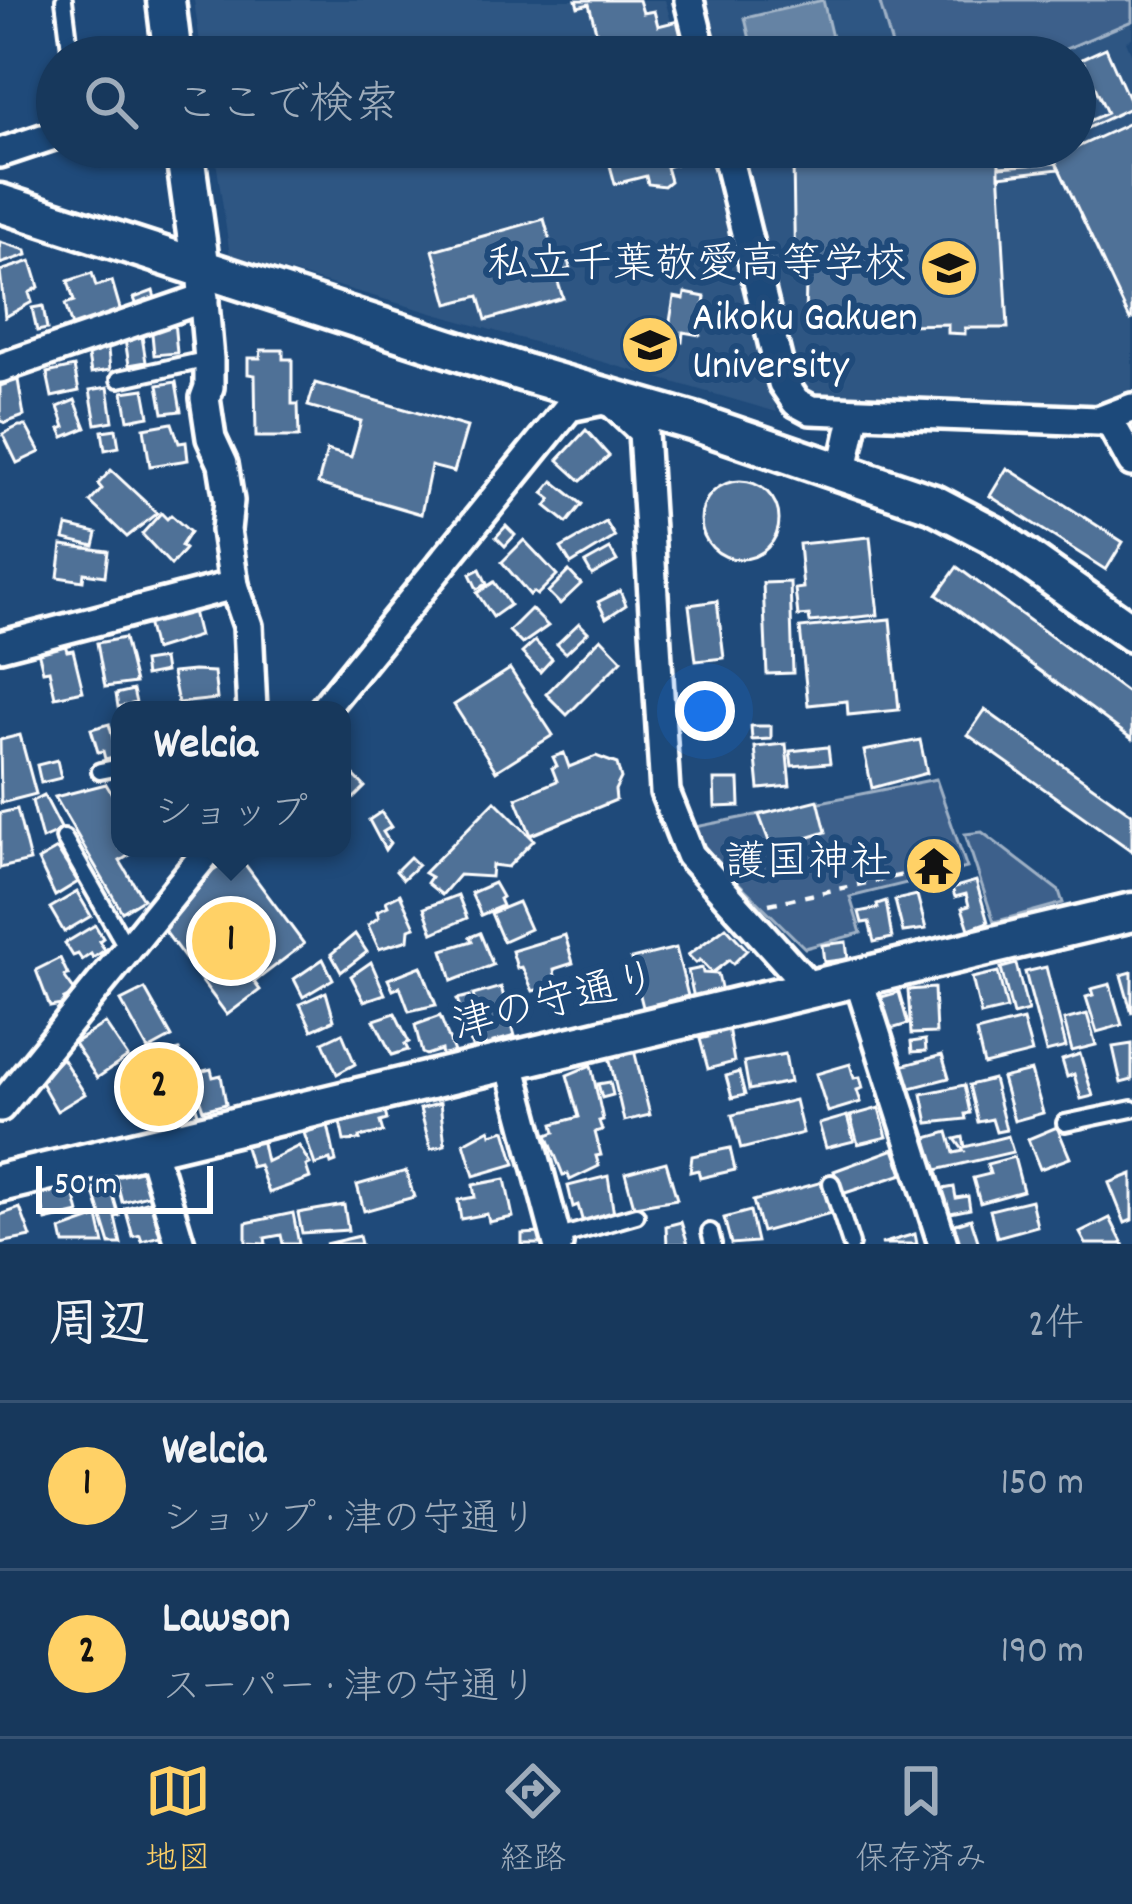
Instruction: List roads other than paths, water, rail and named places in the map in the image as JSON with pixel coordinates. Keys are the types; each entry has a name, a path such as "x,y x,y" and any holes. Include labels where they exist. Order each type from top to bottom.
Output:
{"street":[{"path":"166,0 170,36"},
{"path":"689,0 698,36"},
{"path":"1,145 36,138"},
{"path":"187,168 209,359 205,398 229,501 226,530 233,585 248,626 251,701"},
{"path":"730,168 783,383 796,402 811,410 855,414 1098,421 1120,413 1132,461"},
{"path":"0,203 202,284 694,422 934,504 992,536 1132,633"},
{"path":"0,368 202,284"},
{"path":"329,701 569,407 608,399"},
{"path":"608,399 643,432 665,792 689,855 811,989"},
{"path":"842,472 855,414"},
{"path":"0,646 233,585"},
{"path":"0,1107 203,857"},
{"name":"津の守通り","path":"0,1183 1132,912"},
{"path":"858,978 943,1244"},
{"path":"510,1064 557,1241"},
{"path":"151,1147 180,1244"}],"lane":[{"path":"64,0 68,36"},
{"path":"119,379 209,359"},
{"path":"100,771 111,768"},
{"path":"64,838 128,950"},
{"path":"1064,1123 1132,1109"},
{"path":"831,1183 851,1244"},
{"path":"557,1241 636,1215"}],"place":[{"name":"私立千葉敬愛高等学校","path":"949,268"},
{"name":"Aikoku Gakuen University","path":"650,345"},
{"name":"護国神社","path":"934,866"},
{"name":"Welcia","path":"231,941"},
{"name":"Lawson","path":"159,1087"}]}
